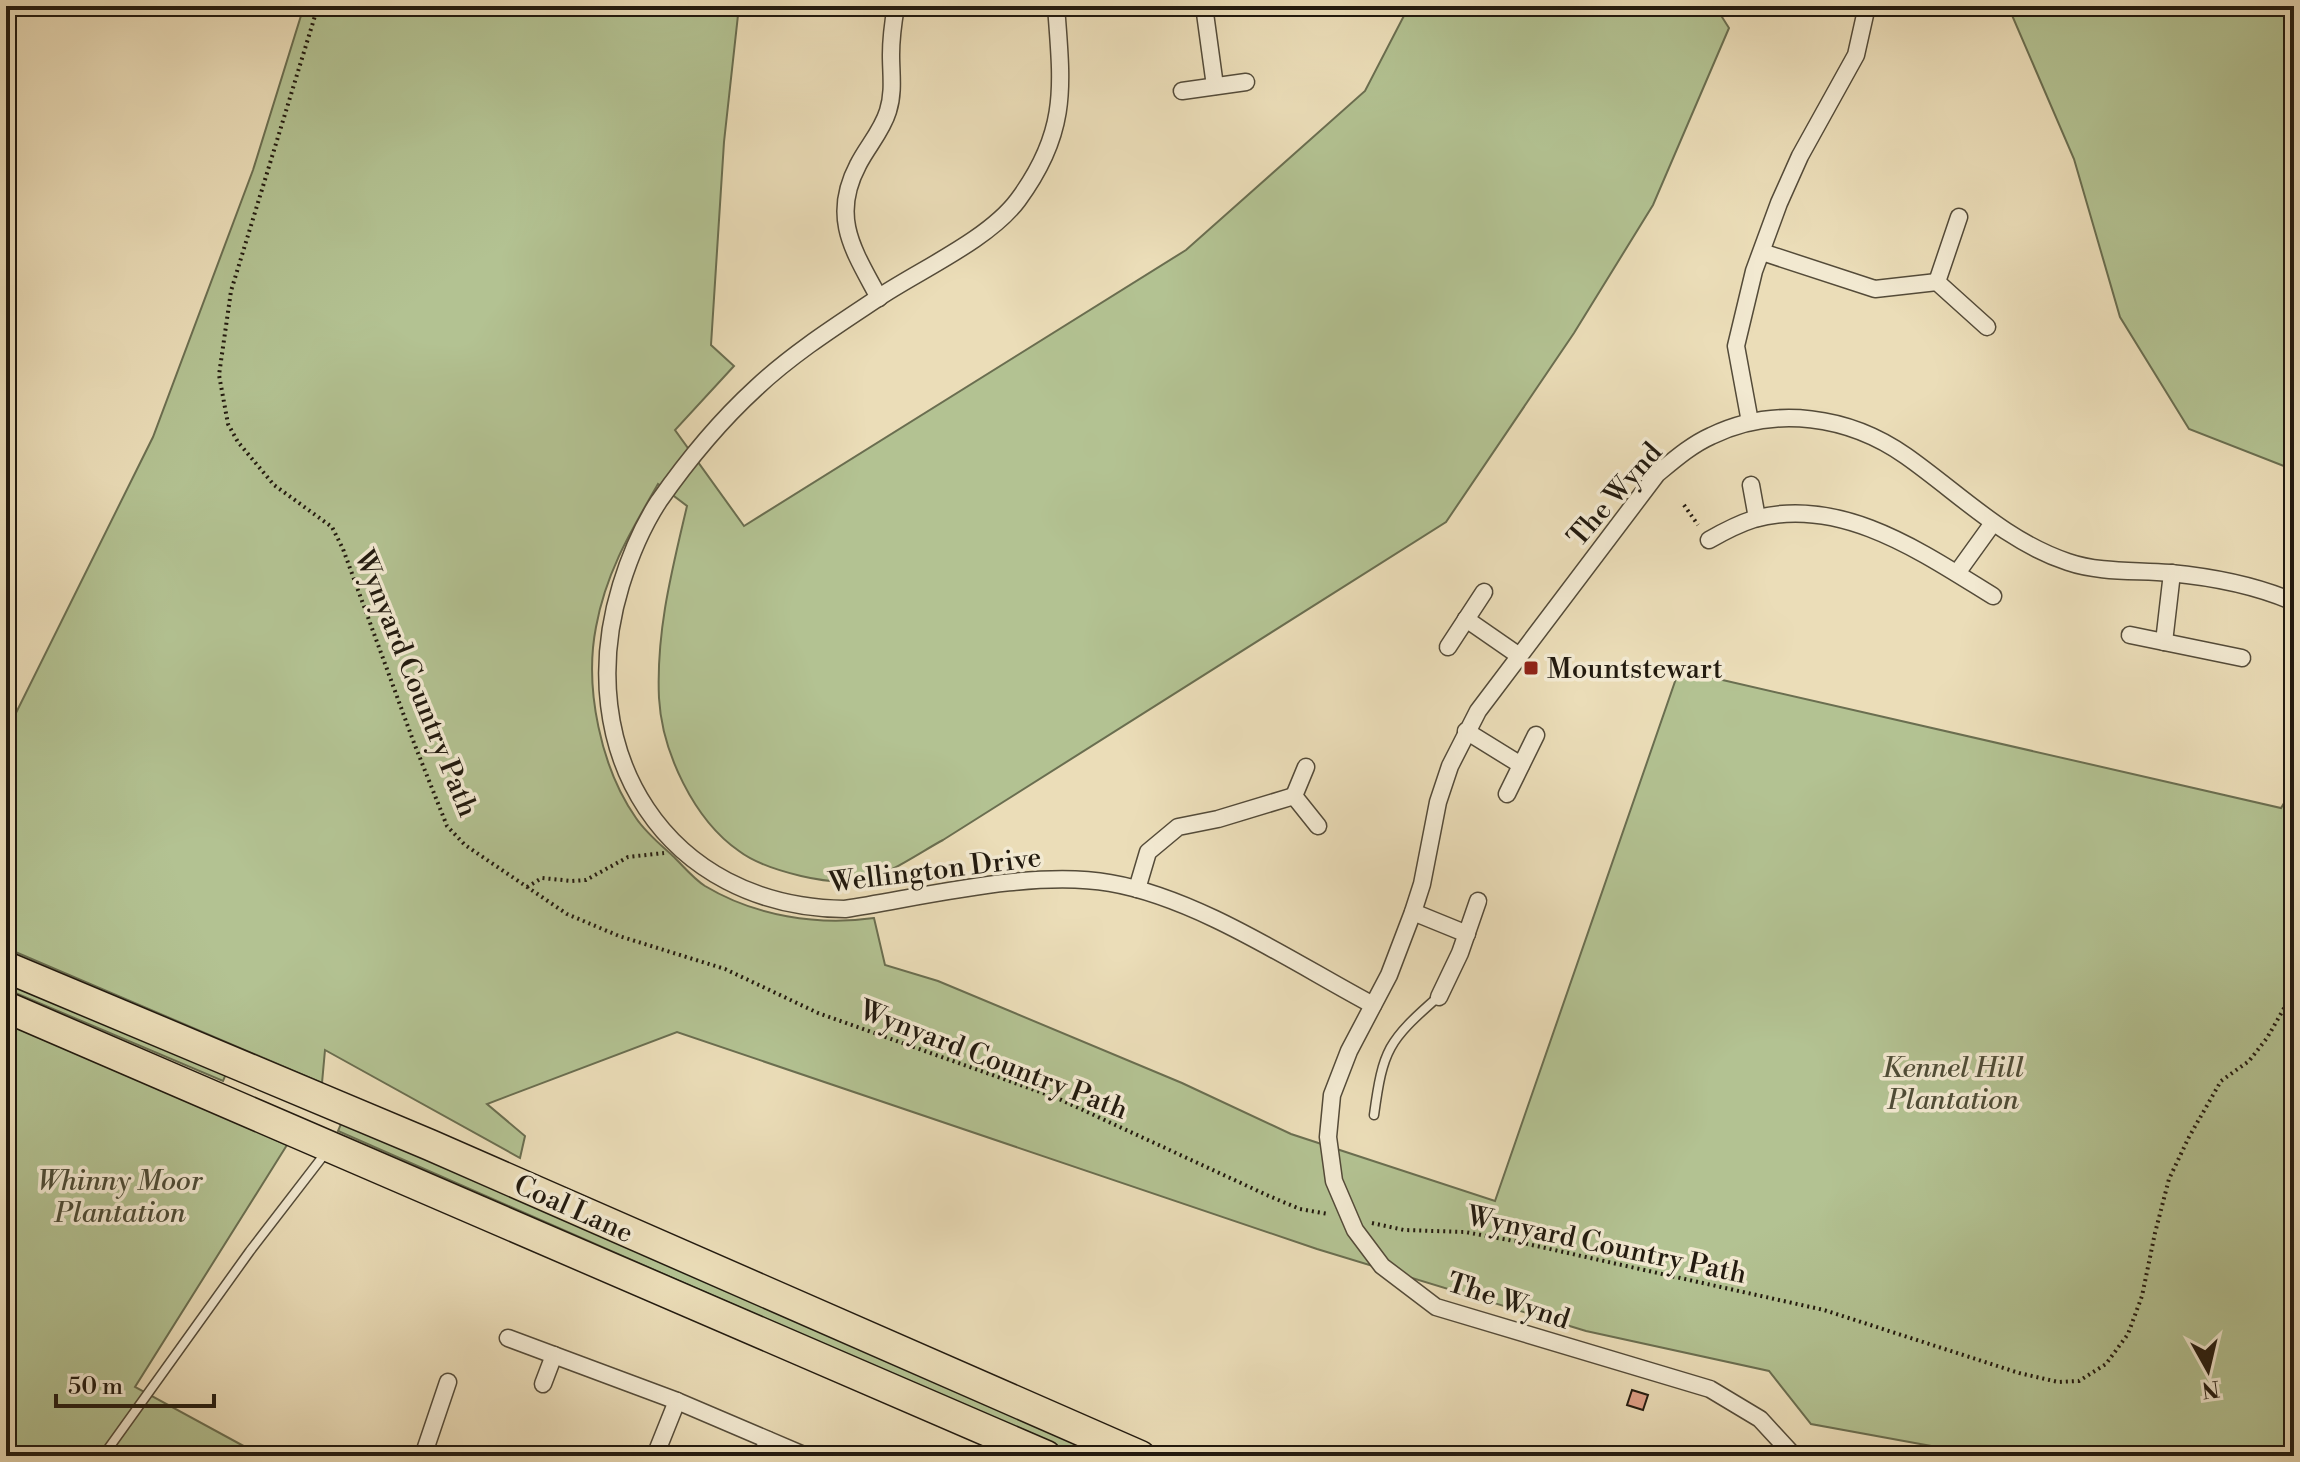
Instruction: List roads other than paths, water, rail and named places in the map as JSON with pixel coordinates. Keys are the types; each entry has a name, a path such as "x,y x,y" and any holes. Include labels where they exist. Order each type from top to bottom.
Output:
{"highway":[{"name":"Coal Lane","path":"6,967 444,1151 1140,1456"},
{"name":"Coal Lane","path":"6,1007 1046,1456"}],"street":[{"path":"879,298 850,244 844,211 846,195 857,166 887,115 891,99 892,31 896,6"},
{"name":"Wellington Drive","path":"1056,6 1061,102 1045,155 1015,204 978,237 879,298 757,387 686,466 652,513 630,556 611,617 607,672 610,717 617,748 628,778 651,817 680,848 729,882 771,899 820,909 845,909 1038,880 1091,881 1137,889 1191,908 1373,1005"},
{"path":"1204,6 1215,86"},
{"path":"1750,422 1736,346 1754,271 1800,156 1856,55 1867,6"},
{"path":"1182,91 1246,82"},
{"path":"1937,282 1959,217"},
{"path":"1762,252 1875,289 1937,282 1987,327"},
{"name":"The Wynd","path":"1794,1456 1760,1419 1710,1389 1436,1307 1382,1266 1349,1217 1334,1181 1328,1137 1332,1095 1349,1051 1389,975 1413,912 1422,884 1438,802 1466,731 1518,655 1657,474 1681,454 1711,436 1750,422 1779,417 1809,418 1846,426 1879,439 2031,548 2072,563 2103,569 2215,579 2294,602"},
{"path":"1751,485 1757,518"},
{"path":"1709,540 1757,518 1801,515 1849,520 1883,533 1993,596"},
{"path":"1957,573 1993,523"},
{"path":"2164,642 2172,573"},
{"path":"1448,647 1484,592"},
{"path":"1466,619 1518,655"},
{"path":"2130,635 2242,658"},
{"path":"1466,731 1521,765"},
{"path":"1507,794 1536,735"},
{"path":"1294,796 1306,767"},
{"path":"1294,796 1318,826"},
{"path":"1137,889 1148,852 1178,827 1218,819 1294,796"},
{"path":"1439,997 1478,901"},
{"path":"1413,912 1467,934"},
{"path":"508,1338 677,1401 806,1456"},
{"path":"543,1384 554,1355"},
{"path":"423,1456 448,1382"},
{"path":"655,1456 677,1401"},
{"path":"761,1456 768,1440"}],"lane":[{"path":"1374,1115 1386,1052 1400,1033 1439,997"},
{"path":"103,1456 250,1251 330,1147"}],"place":[{"name":"Mountstewart","path":"1531,668"}],"park label":[{"name":"Kennel Hill Plantation","path":"1953,1083"},
{"name":"Whinny Moor Plantation","path":"120,1196"}]}
